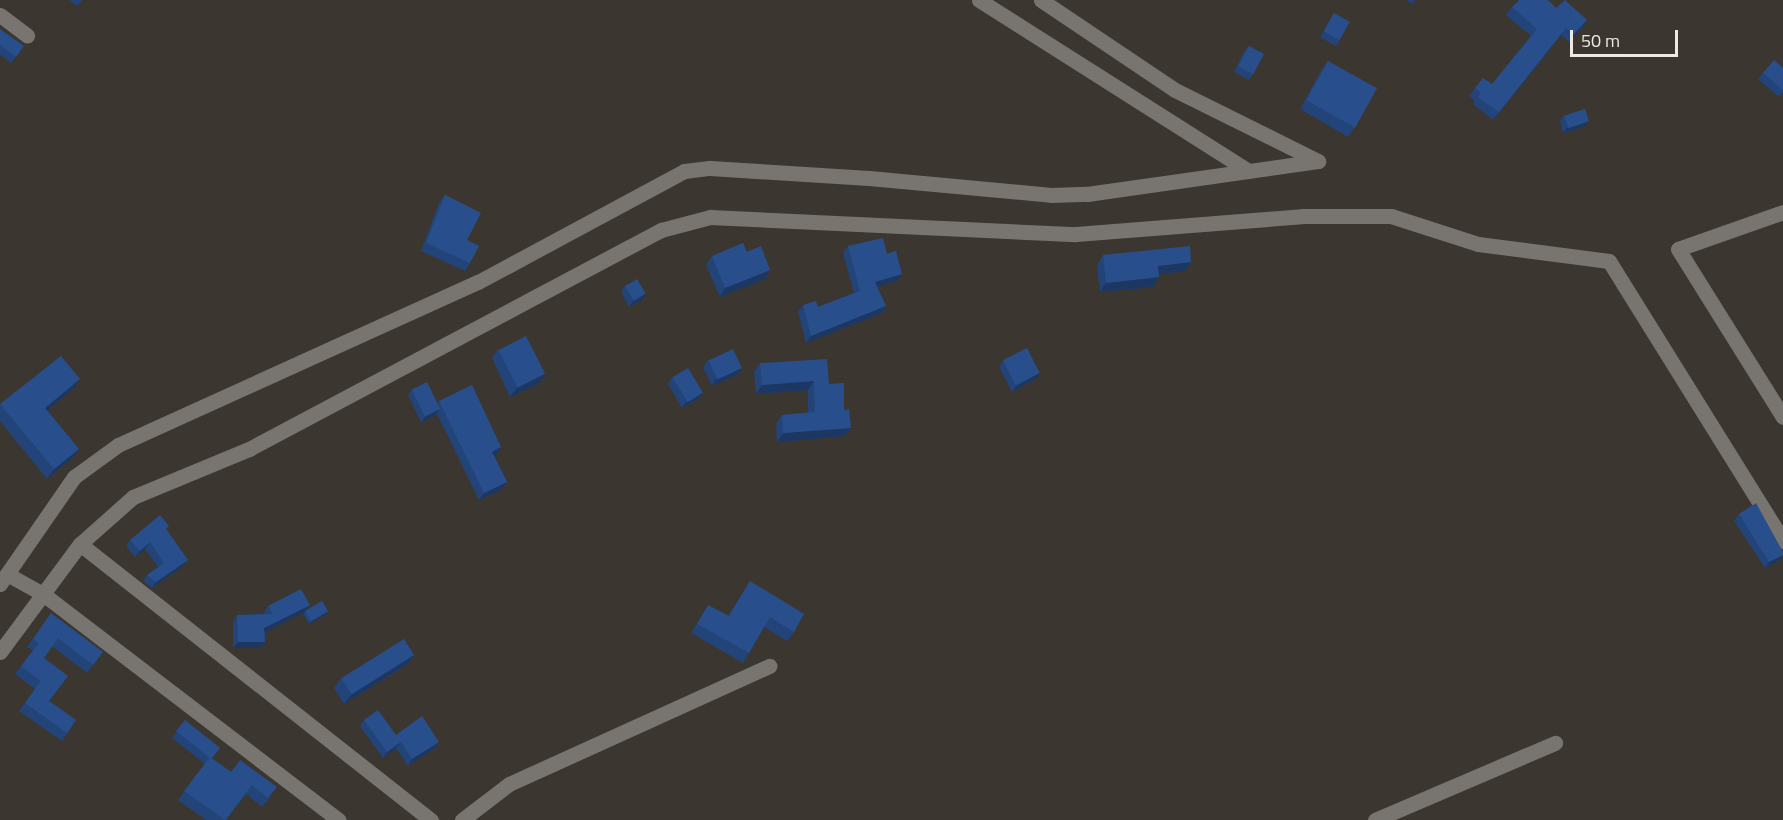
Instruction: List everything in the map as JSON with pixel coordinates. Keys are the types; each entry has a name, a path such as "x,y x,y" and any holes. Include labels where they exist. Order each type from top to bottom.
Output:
{"street":[{"path":"979,0 1248,171"},
{"path":"339,820 43,594 4,579 74,477 118,445 478,282 684,171 710,168 869,178 1051,195 1087,194 1318,161 1176,90 1041,0"},
{"path":"0,15 27,35"},
{"path":"1783,212 1678,249 1783,417"},
{"path":"0,652 80,544 133,497 249,449 661,230 710,217 1076,234 1304,216 1391,216 1478,244 1609,261 1783,541"},
{"path":"80,544 431,820"},
{"path":"462,820 509,784 769,666"},
{"path":"1375,820 1555,743"}],"building":[{"path":"1519,0 1548,0 1556,8 1565,0 1587,20 1574,34 1566,28 1499,112 1478,97 1481,93 1475,88 1483,78 1492,84 1537,29 1512,7"},
{"path":"1334,13 1350,22 1340,40 1324,31"},
{"path":"0,29 24,46 16,57 0,45"},
{"path":"1249,46 1264,54 1253,74 1238,66"},
{"path":"1774,60 1783,68 1783,90 1763,73"},
{"path":"1328,61 1377,88 1355,128 1306,100"},
{"path":"1585,109 1589,121 1568,128 1564,116"},
{"path":"445,195 481,213 467,240 479,246 470,263 426,243"},
{"path":"883,238 887,254 896,251 902,274 875,282 886,306 811,336 803,305 816,301 818,307 860,291 848,246"},
{"path":"743,243 747,252 761,246 770,270 725,288 712,256"},
{"path":"1190,246 1191,262 1158,266 1159,277 1106,283 1103,255"},
{"path":"637,279 646,294 634,301 625,286"},
{"path":"526,336 545,373 517,387 498,350"},
{"path":"1027,348 1040,373 1016,385 1003,360"},
{"path":"733,349 742,368 717,379 709,360"},
{"path":"61,356 80,379 45,408 79,449 54,469 0,404"},
{"path":"827,359 829,384 844,383 844,410 849,409 851,428 783,433 782,415 815,412 814,381 762,385 760,363"},
{"path":"688,368 703,393 688,402 673,377"},
{"path":"427,382 440,409 425,416 412,389"},
{"path":"472,385 501,447 492,452 507,482 484,493 439,401"},
{"path":"1756,503 1783,552 1783,555 1769,562 1739,514"},
{"path":"160,515 169,526 166,529 188,560 156,582 147,575 164,563 150,542 140,551 130,540"},
{"path":"750,581 804,614 794,632 770,617 749,653 697,624 708,605 729,616"},
{"path":"301,589 310,605 264,628 265,642 238,642 237,615 273,614 268,606"},
{"path":"322,601 328,611 311,622 305,611"},
{"path":"51,613 103,652 93,665 58,638 44,658 68,676 49,701 76,720 67,733 25,703 41,681 21,666 39,643 33,639"},
{"path":"404,639 414,655 351,694 341,678"},
{"path":"378,710 396,735 422,716 439,742 412,759 401,742 387,752 364,720"},
{"path":"185,720 220,748 212,758 176,731"},
{"path":"210,757 231,772 240,760 277,787 268,798 252,785 225,820 184,791"}]}
